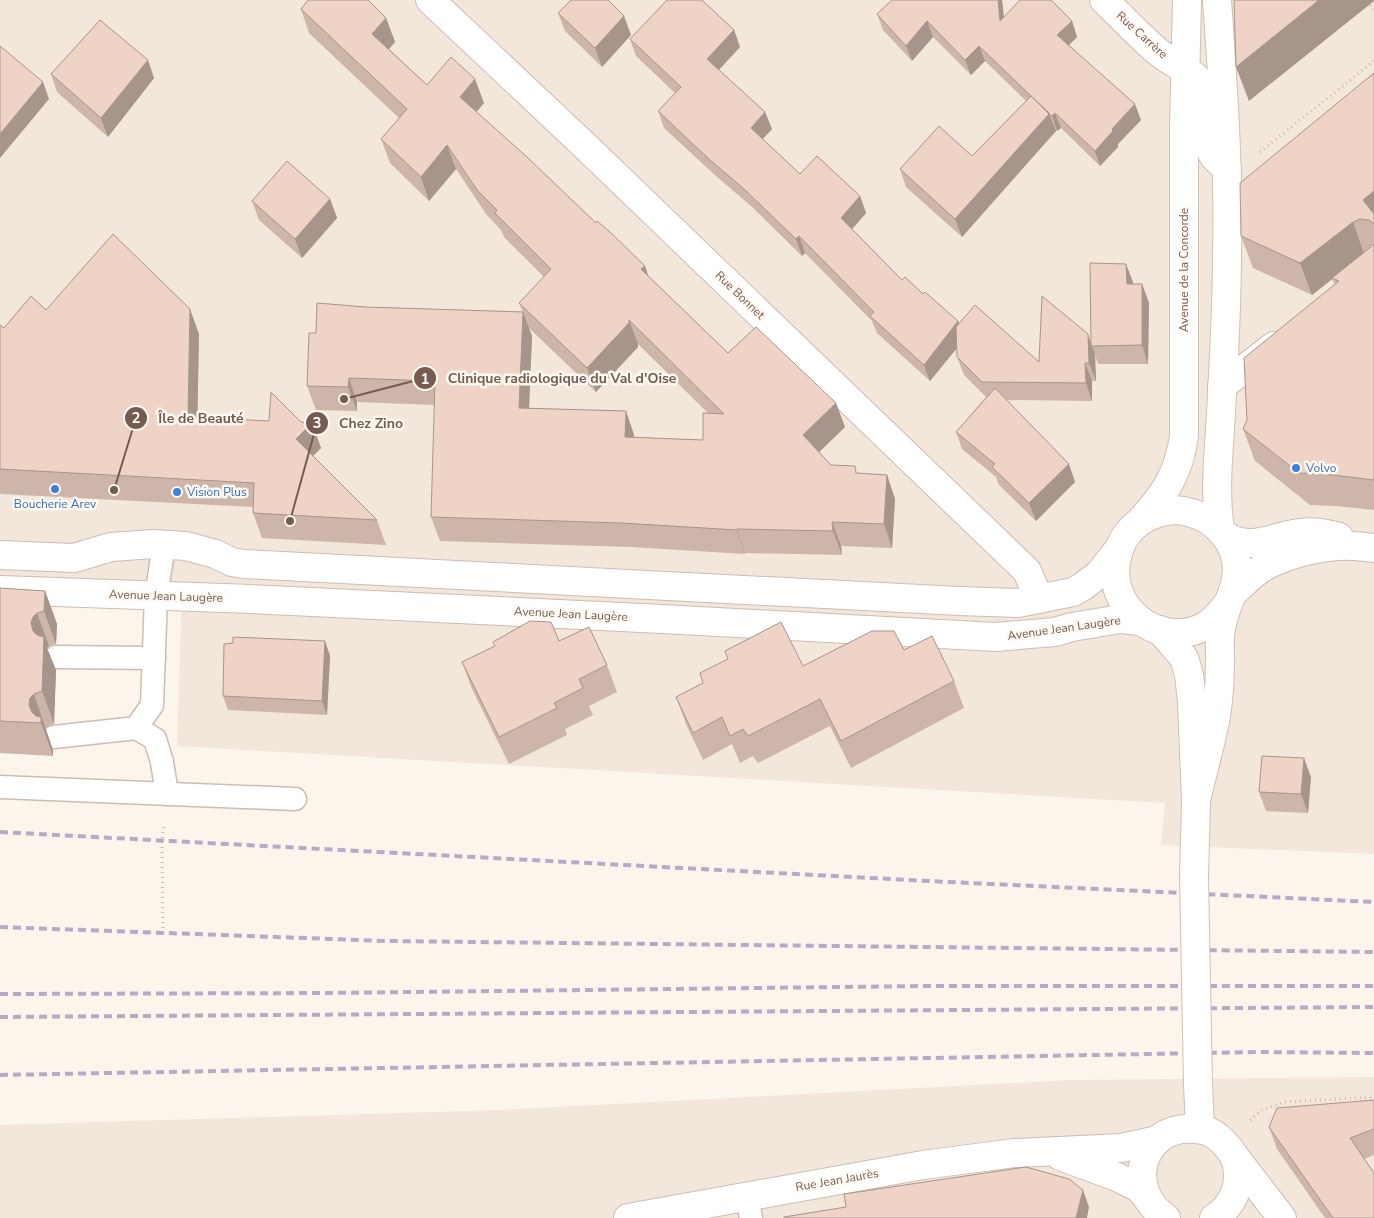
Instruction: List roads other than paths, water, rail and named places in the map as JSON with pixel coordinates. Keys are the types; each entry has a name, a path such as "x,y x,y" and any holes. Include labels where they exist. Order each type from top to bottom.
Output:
{"street":[{"name":"Rue Bonnet","path":"430,0 582,143 1027,572 1039,599"},
{"name":"Rue Carrère","path":"1104,0 1158,52 1186,69 1198,80 1206,91 1209,105 1210,147 1214,156 1227,169"},
{"name":"Avenue de la Concorde","path":"1135,526 1155,505 1169,485 1181,454 1184,436 1187,0"},
{"path":"1196,801 1216,716 1222,620 1231,598 1237,574 1232,546 1223,533 1216,506 1228,254 1227,145 1217,0"},
{"path":"1222,386 1291,332"},
{"path":"0,554 74,558 111,548 138,545 186,546 215,554 232,562 244,564 1018,603 1073,592 1082,587 1099,574 1118,550 1127,534 1135,526 1151,515 1166,510 1182,510 1197,514 1211,521 1233,541 1254,543 1298,533 1318,532 1374,547"},
{"path":"1150,626 1179,633 1207,625 1219,616 1231,598 1260,569 1273,562 1325,547 1341,545 1374,547"},
{"path":"1118,550 1115,563 1115,579 1119,594 1126,608 1150,626 1184,658 1188,670 1192,702 1196,801 1194,877 1200,1129 1217,1136 1229,1148 1282,1218"},
{"name":"Avenue Jean Laugère","path":"0,590 251,599 662,618 996,637 1055,632 1072,627 1120,619 1150,626"},
{"name":"Rue Jean Jaurès","path":"628,1218 749,1207 923,1164 1014,1154 1122,1148 1158,1140 1170,1132 1186,1128 1200,1129"},
{"path":"1158,1140 1147,1153 1144,1161 1142,1186 1159,1212"},
{"path":"1221,1212 1238,1185 1236,1162 1229,1148"},
{"name":"Rue Jean Jaurès","path":"1046,1153 1070,1159 1105,1172 1139,1188 1159,1212"},
{"path":"1221,1212 1249,1200 1274,1218"}],"lane":[{"path":"136,728 152,705 156,596 164,545"},
{"path":"56,657 154,658"},
{"path":"54,737 136,728 155,739 162,762 167,794"},
{"path":"0,787 295,799"}],"railway":[{"path":"0,832 928,881 1374,902"},
{"path":"0,927 387,941 1374,952"},
{"path":"0,994 327,993 927,986 1374,986"},
{"path":"0,1017 1374,1007"},
{"path":"0,1075 1257,1052 1374,1053"}],"place":[{"name":"Clinique radiologique du Val d'Oise","path":"344,399"},
{"name":"Volvo","path":"1296,468"},
{"name":"Boucherie Arev","path":"55,489"},
{"name":"Île de Beauté","path":"114,490"},
{"name":"Vision Plus","path":"177,492"},
{"name":"Chez Zino","path":"290,521"}]}
